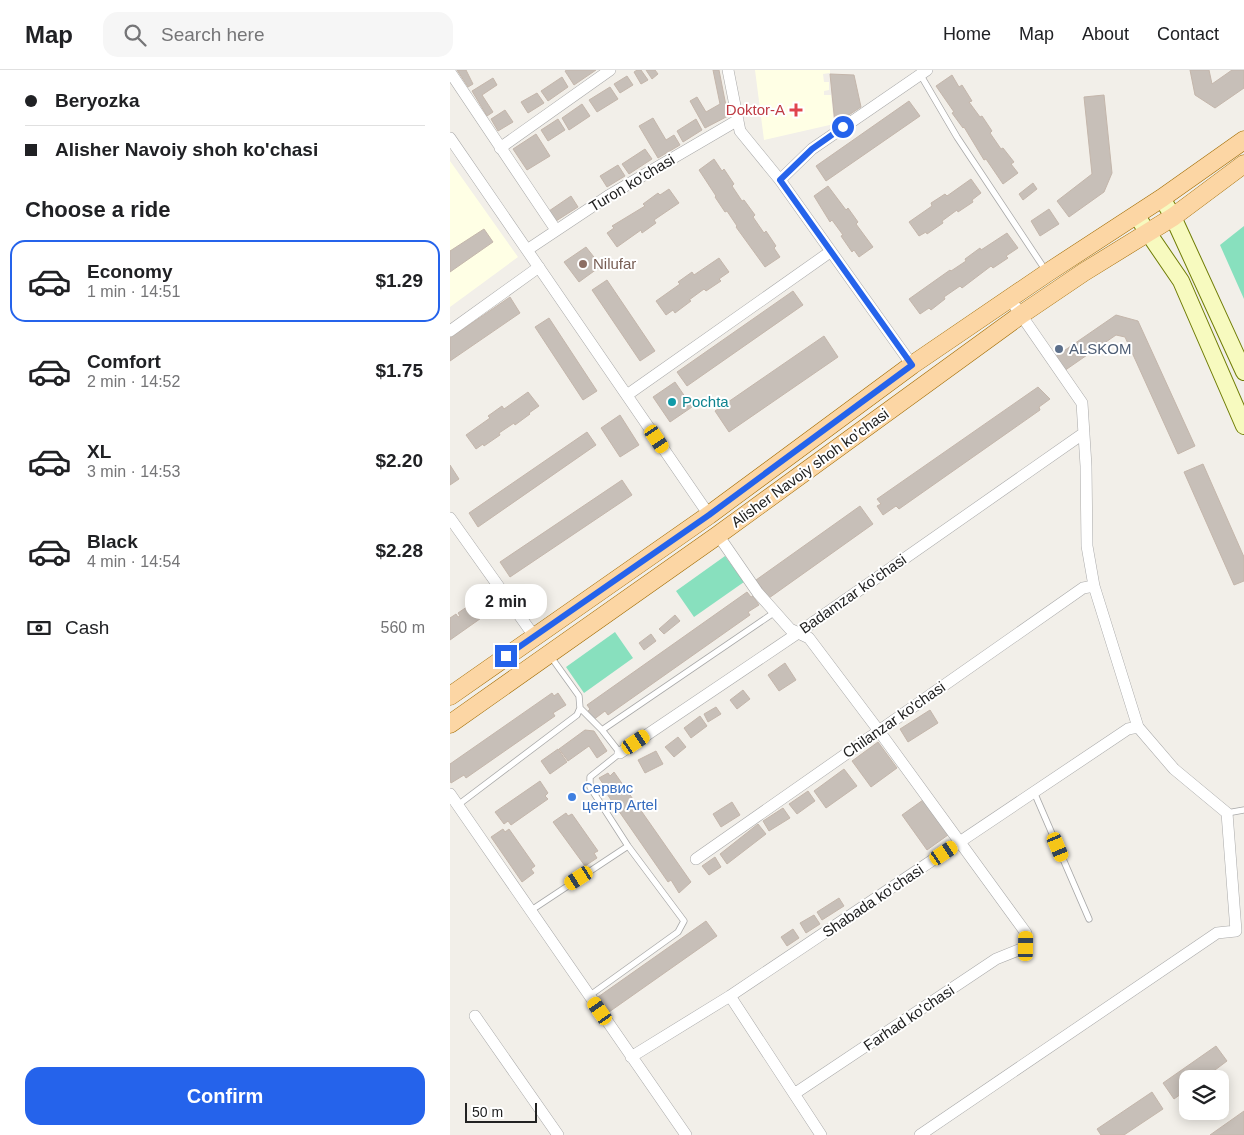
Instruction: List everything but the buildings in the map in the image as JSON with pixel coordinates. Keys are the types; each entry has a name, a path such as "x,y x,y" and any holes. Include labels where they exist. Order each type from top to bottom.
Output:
{"main road":[{"name":"Alisher Navoiy shoh ko'chasi","path":"450,696 709,515 912,365 1047,273 1162,198 1244,140"},
{"name":"Alisher Navoiy shoh ko'chasi","path":"450,724 718,534 1022,314 1084,272 1172,218 1244,164"},
{"path":"1162,198 1244,372"},
{"path":"1136,215 1181,281 1244,426"}],"street":[{"path":"500,148 610,70"},
{"path":"728,70 740,131 780,180 912,365"},
{"path":"780,180 812,149 922,71"},
{"path":"450,72 556,230"},
{"name":"Turon ko'chasi","path":"527,250 608,196 738,120"},
{"path":"450,138 709,515"},
{"path":"627,395 830,252"},
{"path":"450,331 539,267"},
{"path":"920,1135 1217,933 1236,931 1227,813 1174,769 1138,727 1094,586 1087,546 1082,403 1010,298"},
{"name":"Badamzar ko'chasi","path":"620,753 1084,433"},
{"path":"450,518 534,636"},
{"path":"718,534 758,593 790,629 809,638 960,842"},
{"name":"Chilanzar ko'chasi","path":"696,859 1083,588 1094,586"},
{"name":"Shabada ko'chasi","path":"631,1057 730,996 1128,730 1138,727"},
{"path":"450,794 686,1135"},
{"name":"Farhad ko'chasi","path":"794,1094 996,959 1026,946 1026,933 960,842"},
{"path":"730,996 821,1135"},
{"path":"475,1016 558,1135"}],"lane":[{"path":"922,71 957,137 1047,273"},
{"path":"602,730 775,612"},
{"path":"458,805 577,715 580,708 579,696 549,654"},
{"path":"580,708 602,730 620,753 590,777 590,787 628,846 684,920 678,932 589,996"},
{"path":"1034,792 1089,919"},
{"path":"1227,813 1244,810"},
{"path":"530,911 628,846"}],"shaded area":[{"name":"Doktor-A","path":"755,70 830,70 830,73 823,74 824,82 829,82 829,90 824,91 824,95 831,95 834,124 764,140"},
{"path":"450,161 518,257 450,307"}],"green space":[{"path":"1244,226 1244,299 1220,245"},
{"path":"725,556 744,582 694,617 676,591"},
{"path":"615,632 633,658 584,693 566,667"}],"place":[{"name":"Doktor-A","path":"796,110"},
{"name":"Nilufar","path":"583,264"},
{"name":"ALSKOM","path":"1059,349"},
{"name":"Pochta","path":"672,402"},
{"name":"Сервис центр Artel","path":"572,797"}],"route":[{"path":"506,656 709,515 912,365 780,180 812,149 843,127"}]}
